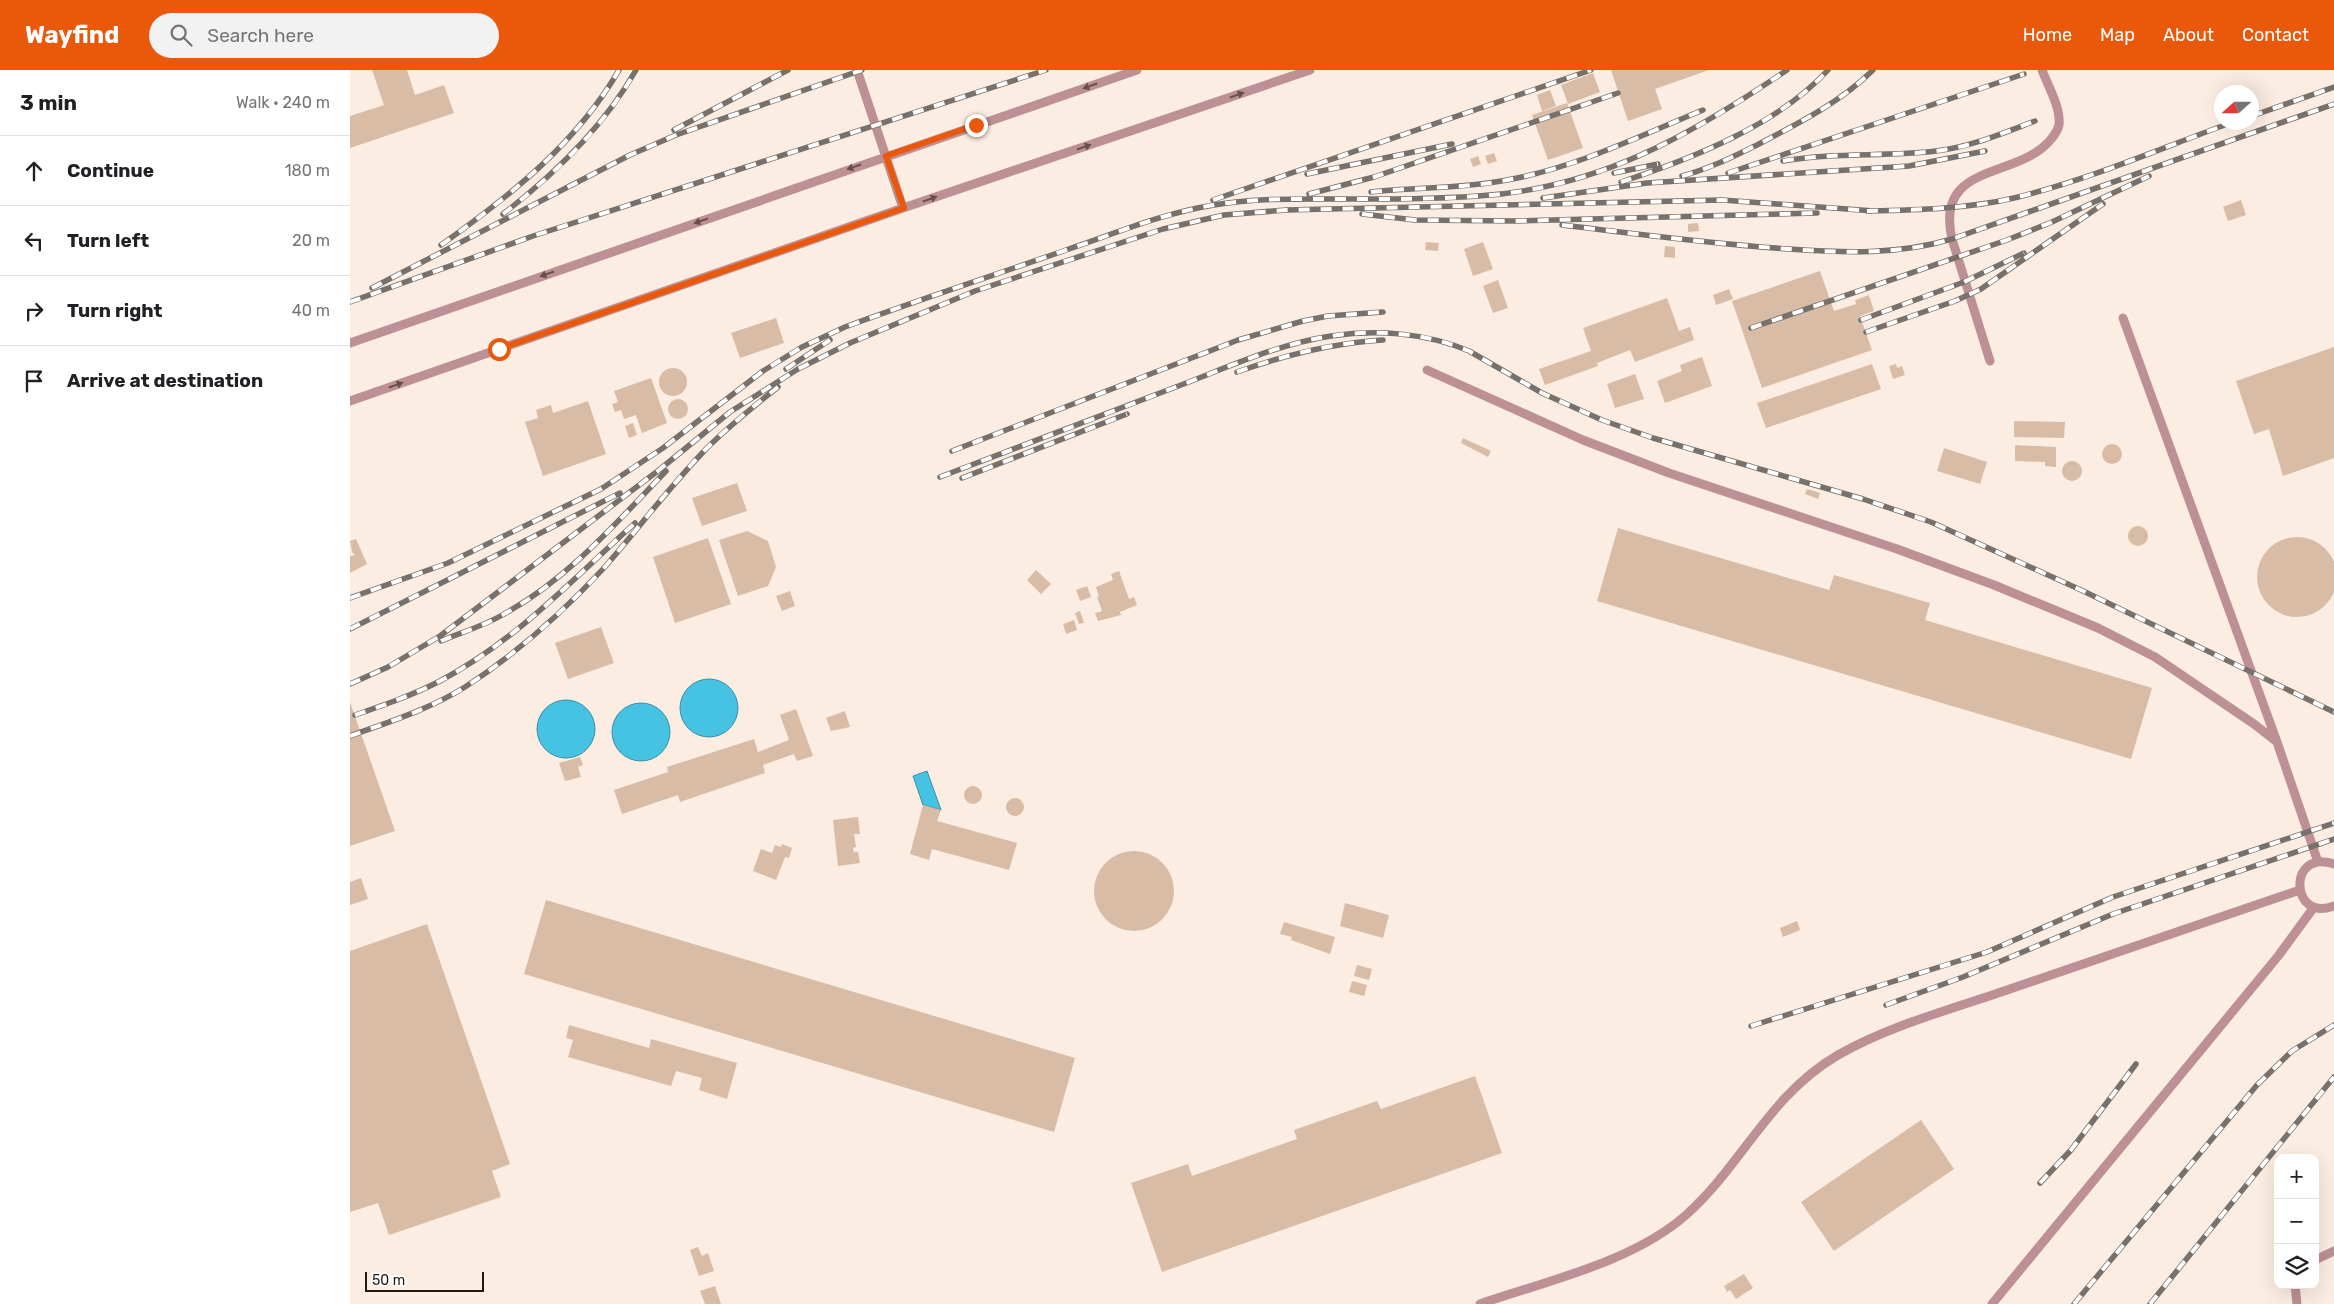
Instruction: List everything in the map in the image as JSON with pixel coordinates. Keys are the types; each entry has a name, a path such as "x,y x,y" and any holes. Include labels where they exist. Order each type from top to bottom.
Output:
{"lane":[{"path":"856,70 904,208"},
{"path":"350,343 1136,70"},
{"path":"350,401 904,208 1310,70"},
{"path":"1990,362 1949,229 1950,207 1955,194 1968,182 2033,154 2046,145 2057,130 2058,114 2042,70"},
{"path":"2124,318 2278,742 2318,862"},
{"path":"1427,370 1583,440 1669,473 1897,549 2066,614 2155,657 2278,742"},
{"path":"2334,864 2318,862 2305,870 2301,876 2300,890 2302,897 2314,907 2321,909 2334,906"},
{"path":"1480,1304 1614,1258 1650,1241 1668,1229 1699,1202 1729,1168 1787,1094 1821,1066 1857,1045 1931,1016 2300,890"},
{"path":"1992,1304 2279,955 2314,907"},
{"path":"2319,1258 2334,1250"},
{"path":"2295,1289 2297,1304"}],"shaded area":[{"path":"350,70 2334,70 2334,1304 350,1304"}],"water":[{"path":"703,679 715,679 730,687 738,702 738,714 730,729 715,737 703,737 688,729 680,714 680,702 688,687"},
{"path":"560,700 572,700 587,708 595,723 595,735 587,750 572,758 560,758 545,750 537,735 537,723 545,708"},
{"path":"635,703 647,703 662,711 670,726 670,738 662,753 647,761 635,761 620,753 612,738 612,726 620,711"},
{"path":"927,771 941,810 923,805 913,776"}],"building":[{"path":"372,70 407,70 415,95 444,85 454,113 350,148 350,116 384,105"},
{"path":"1611,70 1709,70 1655,89 1662,109 1628,121"},
{"path":"1593,73 1600,92 1568,104 1561,85"},
{"path":"1550,90 1556,106 1542,111 1537,95"},
{"path":"1567,103 1583,148 1548,160 1532,115"},
{"path":"1494,153 1497,161 1488,164 1485,156"},
{"path":"1478,156 1481,164 1473,167 1470,159"},
{"path":"2241,200 2246,215 2228,221 2223,207"},
{"path":"1698,223 1699,231 1688,232 1688,224"},
{"path":"1426,242 1439,243 1438,251 1425,250"},
{"path":"1483,242 1493,269 1473,276 1464,249"},
{"path":"1665,246 1675,247 1675,258 1664,257"},
{"path":"1820,271 1834,311 1856,304 1855,300 1869,295 1874,311 1860,316 1872,350 1762,388 1732,301"},
{"path":"1498,280 1508,308 1493,313 1483,286"},
{"path":"1729,289 1733,299 1716,305 1713,295"},
{"path":"1667,298 1679,331 1690,327 1694,340 1635,362 1630,350 1597,363 1598,366 1545,385 1539,369 1591,351 1583,328"},
{"path":"776,318 784,343 740,358 731,333"},
{"path":"2334,347 2334,458 2283,476 2269,429 2254,434 2236,381"},
{"path":"1702,357 1712,386 1665,403 1657,381 1682,371 1680,365"},
{"path":"1872,364 1881,389 1766,428 1757,403"},
{"path":"1896,364 1897,368 1902,366 1905,375 1893,379 1889,366"},
{"path":"673,368 683,372 687,382 683,392 673,396 663,392 659,382 663,372"},
{"path":"1635,374 1644,399 1615,408 1607,384"},
{"path":"651,378 667,423 642,433 636,415 624,419 621,410 615,412 612,404 618,402 614,391"},
{"path":"678,399 685,402 688,409 685,416 678,419 671,416 668,409 671,402"},
{"path":"588,401 606,454 543,476 525,422 538,418 536,410 551,405 553,413"},
{"path":"2014,421 2065,422 2064,438 2014,437"},
{"path":"633,423 637,435 629,438 625,426"},
{"path":"1463,438 1491,451 1488,457 1461,443"},
{"path":"2112,444 2119,447 2122,454 2119,461 2112,464 2105,461 2102,454 2105,447"},
{"path":"2015,445 2056,447 2056,467 2045,466 2045,462 2015,461"},
{"path":"1944,448 1987,462 1980,484 1937,471"},
{"path":"2072,461 2079,464 2082,471 2079,478 2072,481 2065,478 2062,471 2065,464"},
{"path":"737,483 747,511 702,526 692,498"},
{"path":"1807,489 1820,493 1818,499 1805,494"},
{"path":"2138,526 2145,529 2148,536 2145,543 2138,546 2131,543 2128,536 2131,529"},
{"path":"1618,528 1829,590 1834,575 1930,603 1925,620 2152,688 2131,759 1597,601"},
{"path":"747,531 768,541 776,567 768,586 738,596 719,540"},
{"path":"2297,537 2312,540 2325,549 2334,562 2334,592 2325,605 2312,614 2297,617 2282,614 2269,605 2260,592 2257,577 2260,562 2269,549 2282,540"},
{"path":"708,538 731,604 675,623 653,557"},
{"path":"356,539 367,564 350,573 350,556 355,555 352,552 350,541"},
{"path":"1036,570 1051,584 1041,594 1027,580"},
{"path":"1119,571 1129,599 1134,597 1137,605 1120,612 1121,615 1098,621 1095,613 1102,611 1096,587 1113,580 1111,574"},
{"path":"1087,586 1091,597 1080,601 1076,590"},
{"path":"790,591 795,606 782,611 776,596"},
{"path":"1080,611 1084,623 1079,624 1075,613"},
{"path":"1074,620 1077,630 1066,634 1063,624"},
{"path":"601,627 614,663 568,679 555,643"},
{"path":"350,702 395,831 350,846"},
{"path":"796,709 813,756 797,761 794,754 763,765 765,773 680,802 678,795 622,814 614,790 668,772 667,767 754,739 758,752 789,740 780,715"},
{"path":"845,711 850,727 831,731 826,718"},
{"path":"580,757 583,765 578,767 581,777 565,781 559,763"},
{"path":"973,786 979,789 982,795 979,801 973,804 967,801 964,795 967,789"},
{"path":"1015,798 1023,803 1024,807 1019,815 1015,816 1007,811 1006,807 1011,799"},
{"path":"923,805 941,810 937,821 1017,843 1009,870 932,849 929,860 910,854"},
{"path":"858,817 860,834 854,834 856,847 853,848 854,852 858,852 860,863 838,866 833,820"},
{"path":"782,844 792,848 789,858 785,857 776,880 753,871 761,849 772,853 775,845 781,847"},
{"path":"1126,851 1142,851 1163,862 1174,883 1174,899 1163,920 1142,931 1126,931 1112,925 1100,913 1094,899 1094,883 1100,869 1112,857"},
{"path":"361,878 368,899 350,905 350,882"},
{"path":"546,900 1075,1058 1054,1132 524,974"},
{"path":"1345,903 1389,915 1383,938 1340,926"},
{"path":"1797,921 1800,930 1783,937 1780,928"},
{"path":"1284,922 1335,937 1330,954 1291,940 1292,937 1280,934"},
{"path":"427,924 510,1164 492,1171 501,1197 389,1235 378,1203 350,1212 350,951"},
{"path":"1357,965 1372,969 1369,980 1354,976"},
{"path":"1352,981 1367,985 1364,996 1349,992"},
{"path":"569,1025 649,1048 651,1039 737,1063 727,1099 699,1090 702,1078 676,1071 671,1086 568,1057 573,1040 566,1038"},
{"path":"1475,1076 1502,1153 1162,1272 1131,1183 1188,1164 1192,1176 1297,1139 1294,1130 1377,1101 1381,1109"},
{"path":"1921,1120 1954,1169 1834,1251 1801,1202"},
{"path":"698,1247 702,1256 708,1253 714,1271 699,1276 690,1250"},
{"path":"1744,1274 1753,1288 1736,1299 1730,1290 1727,1292 1724,1286"},
{"path":"715,1286 721,1304 705,1304 700,1291"}],"railway":[{"path":"441,245 492,207 540,167 583,122 619,70"},
{"path":"503,214 541,183 577,149 609,111 636,70"},
{"path":"674,130 788,70"},
{"path":"372,288 630,155 676,135 862,70"},
{"path":"350,302 533,236 1046,70"},
{"path":"1213,200 1591,70"},
{"path":"350,598 448,563 601,489 663,448 763,371 802,347 845,327 1139,224 1195,209 1227,203 1266,200 1418,199 1478,196 1522,191 1563,182 1603,170 1641,155 1678,137 1751,94 1787,70"},
{"path":"1621,182 1676,163 1759,124 1808,90 1828,70"},
{"path":"1682,176 1702,170 1729,158 1803,120 1833,102 1873,70"},
{"path":"1728,173 2024,74"},
{"path":"2259,114 2334,87"},
{"path":"1309,194 1374,177 1618,93"},
{"path":"1562,225 1761,247 1851,252 1911,248 1952,239 2334,104"},
{"path":"1371,192 1473,185 1532,175 1606,150 1703,110"},
{"path":"1783,161 1821,156 1917,153 1949,149 1987,139 2035,121"},
{"path":"1867,211 1959,207 2014,198 2097,173 2214,129"},
{"path":"1307,174 1452,144"},
{"path":"1543,198 1647,183 1909,166 1985,151"},
{"path":"1614,173 1658,164"},
{"path":"1751,328 2007,240 2052,222 2149,176"},
{"path":"350,684 388,667 440,636 659,470 730,412 798,369 850,343 975,291 1163,229 1224,215 1286,210 1722,200 1874,211"},
{"path":"1866,332 1955,301 1981,289 2103,204"},
{"path":"1362,214 1415,220 1515,221 1817,213"},
{"path":"1861,320 1964,282 2024,253"},
{"path":"952,451 1238,340 1303,321 1328,316 1383,312"},
{"path":"940,477 1251,358 1291,345 1348,334 1384,333 1419,336 1469,351 1542,393 1602,420 1653,438 1863,499 1931,522 2081,590 2334,712"},
{"path":"786,369 830,340"},
{"path":"1237,372 1309,351 1345,344 1383,340"},
{"path":"350,736 409,714 452,695 520,647 555,617 603,569 693,462 733,424 778,387"},
{"path":"962,478 1127,414"},
{"path":"441,641 496,618 527,600 549,584 610,530 666,471"},
{"path":"350,629 620,493"},
{"path":"355,715 398,700 430,686 468,665 543,608 635,523"},
{"path":"1751,1026 1987,952 2113,897 2334,823"},
{"path":"1886,1005 1963,977 2113,914 2334,839"},
{"path":"2074,1304 2257,1085 2292,1051 2334,1025"},
{"path":"2040,1183 2071,1150 2136,1064"},
{"path":"2150,1304 2334,1077"}],"route":[{"path":"499,349 904,208 886,156 976,125"}]}
